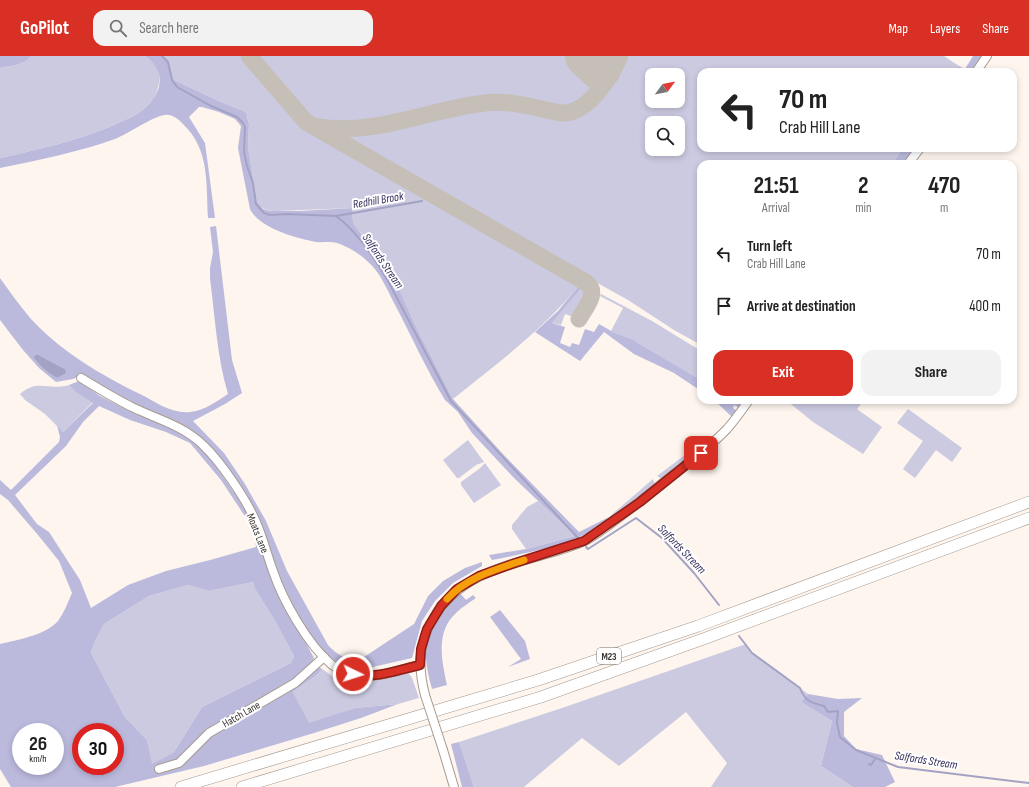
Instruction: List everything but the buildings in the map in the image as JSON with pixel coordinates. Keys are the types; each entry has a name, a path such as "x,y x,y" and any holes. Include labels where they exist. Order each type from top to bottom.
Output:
{"highway":[{"name":"M23","path":"181,787 546,677 706,623 1029,502"},
{"name":"M23","path":"242,787 541,697 906,565 1029,518"}],"street":[{"path":"979,68 987,56"},
{"name":"Moats Lane","path":"81,378 114,398 189,434 202,444 219,464 247,505 256,522 280,589 301,626 314,646 324,657 338,668 349,673 363,676 387,674 420,665"},
{"path":"454,787 425,695 420,665 421,649 427,629 441,606 457,589 479,576 515,563 579,544 592,537 640,502 716,440 735,420 746,404"},
{"name":"Hatch Lane","path":"159,768 179,763 209,733 295,683 324,657"}],"shaded area":[{"path":"0,56 31,56 29,59 21,63 0,68"},
{"path":"31,56 145,56 158,69 160,77 154,98 146,107 129,118 100,131 72,140 0,158 0,68 21,63 29,59"},
{"path":"145,56 164,56 169,62 174,80 246,113 249,124 248,147 257,202 263,209 270,211 300,211 353,208 352,217 354,224 395,281 418,331 453,399 502,453 579,532 609,517 600,526 572,540 555,546 492,560 489,555 526,549 575,536 514,478 472,433 458,412 445,400 379,274 371,264 356,252 341,244 332,242 316,242 288,235 269,227 255,216 250,209 238,148 241,126 235,119 202,107 199,107 189,117 205,143 215,218 208,218 205,168 198,145 192,134 183,124 170,115 159,116 115,139 101,144 0,168 0,158 44,148 86,136 124,121 146,107 155,96 160,80 156,67"},
{"path":"164,56 243,56 308,130 329,140 515,244 581,283 567,300 536,330 453,399 388,270 354,224 352,217 353,208 277,211 268,210 261,207 257,202 248,147 249,124 247,116 241,110 174,80 169,62"},
{"path":"255,56 615,56 607,72 596,87 583,99 567,109 515,98 477,100 404,116 358,124 337,125 319,123 307,118"},
{"path":"624,56 944,56 959,66 958,68 697,68 697,152 900,152 895,160 697,160 697,343 674,330 628,300 347,143 343,139 344,134 348,133 484,108 509,107 550,116 572,116 592,103 609,85"},
{"path":"973,56 984,56 976,68 966,68"},
{"path":"900,152 913,152 907,160 895,160"},
{"path":"216,226 232,360 242,393 193,421 224,453 245,484 266,521 287,571 328,645 342,656 358,661 414,624 428,596 443,581 465,568 482,562 482,566 453,583 435,601 422,621 412,658 364,669 337,662 325,654 307,632 278,578 268,547 205,442 120,398 82,375 73,379 56,382 39,368 0,320 0,278 31,319 43,331 69,353 97,371 171,410 190,412 205,408 228,394 219,351 210,278 213,252 210,227","holes":["37,354 65,369 57,378 44,369 33,357"]},
{"path":"581,283 584,285 552,323 565,327 560,343 570,347 572,343 579,345 585,329 594,332 599,324 613,332 633,340 697,378 697,388 674,373 634,354 604,332 580,361 535,332 558,311"},
{"path":"584,285 588,289 573,317 565,314 561,325 552,323"},
{"path":"601,294 652,321 697,349 697,378 638,343 611,331 623,308 600,296"},
{"path":"37,354 65,369 66,373 57,378 50,374 33,357"},
{"path":"79,381 100,396 135,414 166,424 189,436 204,450 246,509 293,619 314,658 312,663 322,669 317,675 293,692 309,723 355,708 398,704 361,718 204,766 115,787 11,787 0,769 0,644 23,639 53,626 62,615 72,593 59,561 8,500 0,494 0,480 11,490 59,442 60,437 57,425 63,432 93,403 74,391 69,385","holes":["99,406 130,420 166,432 190,443 221,480 246,518 254,532 256,547 166,571 128,585 91,608 80,580 49,532 37,524 15,495 66,446 83,422","253,582 255,589 294,656 291,663 202,707 174,752 152,764 147,740 125,717 91,653 95,641 104,624 149,596 188,585 209,591"]},
{"path":"69,385 74,391 93,402 63,432 45,414 25,400 20,394 26,389 32,387 56,387"},
{"path":"718,404 742,404 739,408 734,405 733,408 737,411 732,417"},
{"path":"791,404 861,404 857,409 882,427 863,454 813,422"},
{"path":"908,409 962,448 952,462 936,450 915,478 903,469 923,441 897,423"},
{"path":"468,440 484,462 476,465 457,478 443,460"},
{"path":"693,449 695,453 662,479 657,476"},
{"path":"485,463 501,485 474,503 461,485 461,482"},
{"path":"653,479 655,486 613,518 604,523 609,517"},
{"path":"538,501 575,536 526,549 512,529 512,525 527,507"},
{"path":"253,582 255,589 294,656 291,663 202,707 174,752 151,765 147,740 125,717 91,653 95,641 104,624 149,596 188,585 209,591"},
{"path":"460,593 466,600 473,595 476,598 456,613 449,621 445,629 442,657 447,685 432,689 426,659 428,636 439,616"},
{"path":"500,610 525,641 530,659 508,667 521,659 490,617"},
{"path":"746,644 752,653 808,694 801,702 832,721 821,766 853,787 711,787 727,763 686,712 619,766 582,738 524,787 474,787 459,742"},
{"path":"322,669 347,686 353,677 407,671 412,678 419,698 398,704 355,708 309,724 293,692 317,675"},
{"path":"808,694 838,699 862,698 844,712 844,736 856,749 882,755 895,782 885,787 853,787 821,766 832,721 801,702"},
{"path":"459,742 474,787 462,787 451,744"}],"waterway":[{"name":"Salfords Stream","path":"162,56 168,62 172,80 177,87 211,106 237,117 243,123 245,127 244,152 247,166 253,183 256,204 264,213 270,215 287,214 336,216 422,201"},
{"name":"Salfords Stream","path":"336,216 344,222 358,238 383,272 451,401 578,538"},
{"name":"Redhill Brook","path":"388,281 395,277"},
{"name":"Salfords Stream","path":"586,547 588,549 636,518 662,538 694,573 719,605"},
{"name":"Salfords Stream","path":"739,636 752,653 800,688 806,699 815,704 824,706 828,712 838,711 837,723 840,737 856,750 898,767 1029,783"},
{"path":"869,764 871,765 875,759"}],"taxiway":[{"path":"249,56 306,122 587,283 592,291 590,301 579,319"},
{"path":"318,127 339,129 360,128 402,121 464,106 495,102 523,105 561,113 571,112 580,108 597,93 611,74 620,56"}],"runway":[{"path":"586,56 600,69"}],"slow traffic":[{"path":"447,599 465,583 492,571 524,560"}],"route":[{"path":"353,674 363,676 387,674 420,665 422,642 427,629 441,606 457,589 479,576 515,563 579,544 592,537 640,502 701,453"}]}
